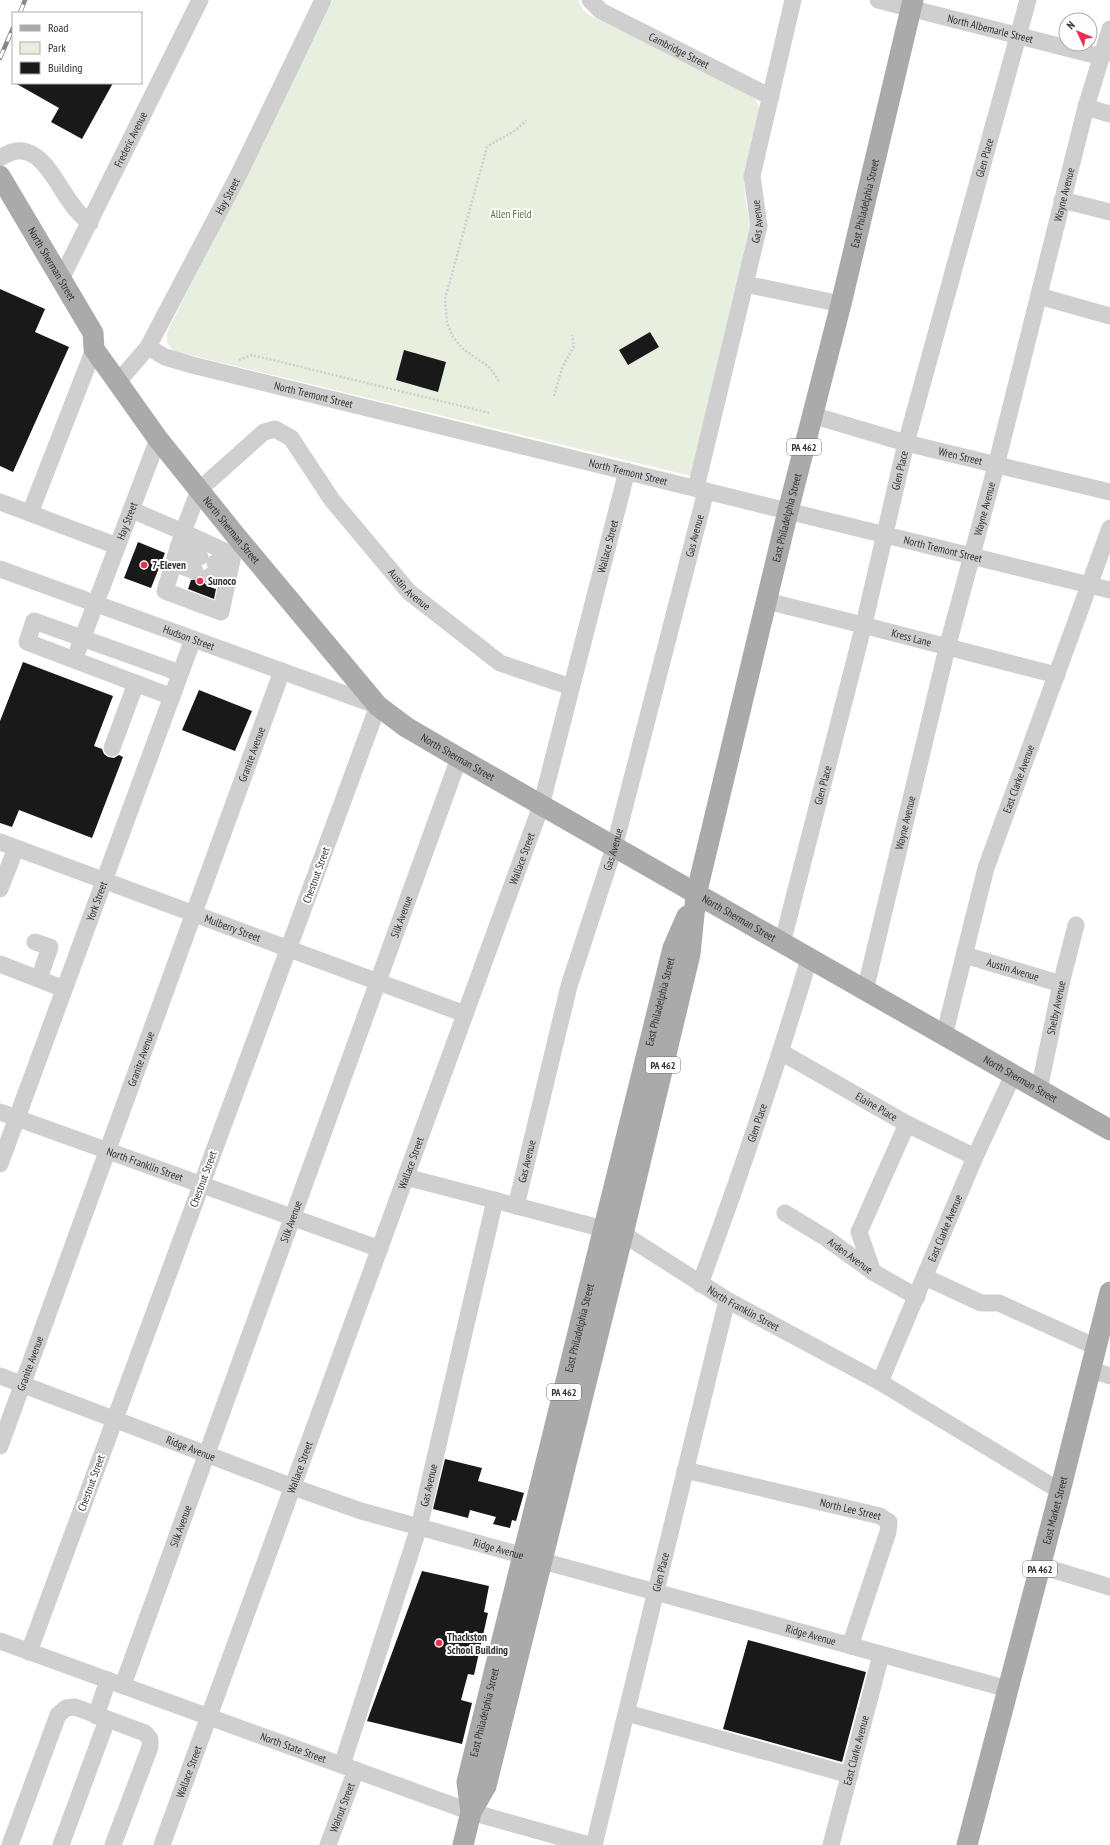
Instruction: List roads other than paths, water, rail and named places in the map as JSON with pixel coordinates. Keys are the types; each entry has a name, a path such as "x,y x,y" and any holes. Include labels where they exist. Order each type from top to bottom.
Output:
{"main road":[{"name":"East Philadelphia Street","path":"463,1845 471,1812 486,1786 533,1559 614,1231 673,948 696,895 788,511 841,304 912,4"},
{"name":"North Sherman Street","path":"0,176 93,333 94,349 158,439 199,490 218,564 378,706 406,727 458,758 1110,1130"},
{"name":"East Market Street","path":"967,1845 1060,1491 1100,1373 1096,1347 1110,1292"}],"street":[{"name":"Frederic Avenue","path":"61,279 200,0"},
{"name":"Hay Street","path":"117,383 148,347 239,174 324,0"},
{"name":"Cambridge Street","path":"590,0 601,11 771,97"},
{"name":"Gas Avenue","path":"516,1206 569,986 614,848 701,490 745,284 759,226 752,176 793,0"},
{"name":"North Albemarle Street","path":"878,0 912,4 1102,57"},
{"name":"Glen Place","path":"782,944 864,624 906,443 1028,0"},
{"name":"Wayne Avenue","path":"865,991 946,648 996,466 1086,107 1110,29"},
{"path":"1086,107 1110,114"},
{"path":"0,158 6,154 20,150 29,152 41,161 52,173 74,208 90,222"},
{"path":"1062,200 1110,212"},
{"path":"745,284 841,304"},
{"path":"1039,296 1110,316"},
{"name":"North Tremont Street","path":"148,347 165,357 192,365 1110,590"},
{"path":"30,513 94,349"},
{"name":"Wren Street","path":"812,415 906,443 996,466 1110,492"},
{"name":"Austin Avenue","path":"199,490 264,432 275,429 291,438 332,500 409,592 500,664 571,687"},
{"name":"Hay Street","path":"75,660 158,439"},
{"name":"Wallace Street","path":"162,1845 541,806 627,471"},
{"path":"199,490 178,548 165,591 221,612 218,564"},
{"path":"0,502 117,546"},
{"path":"132,510 178,548 218,564"},
{"name":"East Clarke Avenue","path":"944,1036 986,868 1110,528"},
{"path":"178,548 218,564"},
{"name":"Hudson Street","path":"0,569 378,706"},
{"name":"Kress Lane","path":"766,601 864,624 946,648 1057,674"},
{"path":"172,697 27,642 34,621 180,673"},
{"name":"York Street","path":"0,1164 193,639"},
{"name":"Granite Avenue","path":"0,1446 282,671"},
{"path":"112,748 136,683"},
{"name":"Chestnut Street","path":"29,1652 378,706"},
{"name":"Silk Avenue","path":"62,1845 101,1718 206,1454 458,758"},
{"name":"Mulberry Street","path":"0,842 465,1014"},
{"path":"0,889 16,848"},
{"name":"Shelby Avenue","path":"1039,1090 1061,984 1076,925"},
{"path":"35,942 50,947 39,979"},
{"name":"Austin Avenue","path":"965,955 1061,984"},
{"name":"Glen Place","path":"700,1284 734,1193 781,1052 809,959"},
{"path":"0,964 64,989"},
{"name":"Elaine Place","path":"781,1052 907,1124 975,1157"},
{"name":"East Clarke Avenue","path":"880,1382 975,1157 1013,1075"},
{"name":"North Franklin Street","path":"0,1112 380,1249"},
{"path":"873,1272 860,1232 907,1124"},
{"name":"North Franklin Street","path":"406,1177 614,1231 727,1300 880,1382 1060,1491"},
{"name":"Gas Avenue","path":"349,1767 419,1527 495,1200"},
{"name":"Arden Avenue","path":"785,1214 826,1238 873,1272 917,1297"},
{"path":"925,1277 981,1303 999,1303 1096,1347"},
{"name":"Glen Place","path":"594,1845 627,1713 654,1591 727,1300"},
{"name":"Ridge Avenue","path":"0,1376 293,1487 361,1510 533,1559 1008,1689"},
{"name":"North Lee Street","path":"685,1470 880,1516 889,1522 888,1532 850,1646"},
{"path":"1040,1566 1110,1587"},
{"name":"North State Street","path":"0,1641 471,1812 589,1845"},
{"name":"East Clarke Avenue","path":"831,1845 881,1655"},
{"path":"10,1845 58,1715 66,1708 75,1708 145,1733 150,1739 150,1747 113,1845"},
{"path":"627,1713 850,1775"},
{"name":"Walnut Street","path":"328,1845 349,1767"}],"railway":[{"path":"20,12 25,0"},
{"path":"0,58 12,30"}],"place":[{"name":"7-Eleven","path":"144,565"},
{"name":"Sunoco","path":"200,581"},
{"name":"Thackston School Building","path":"439,1643"}],"park label":[{"name":"Allen Field","path":"511,214"}]}
